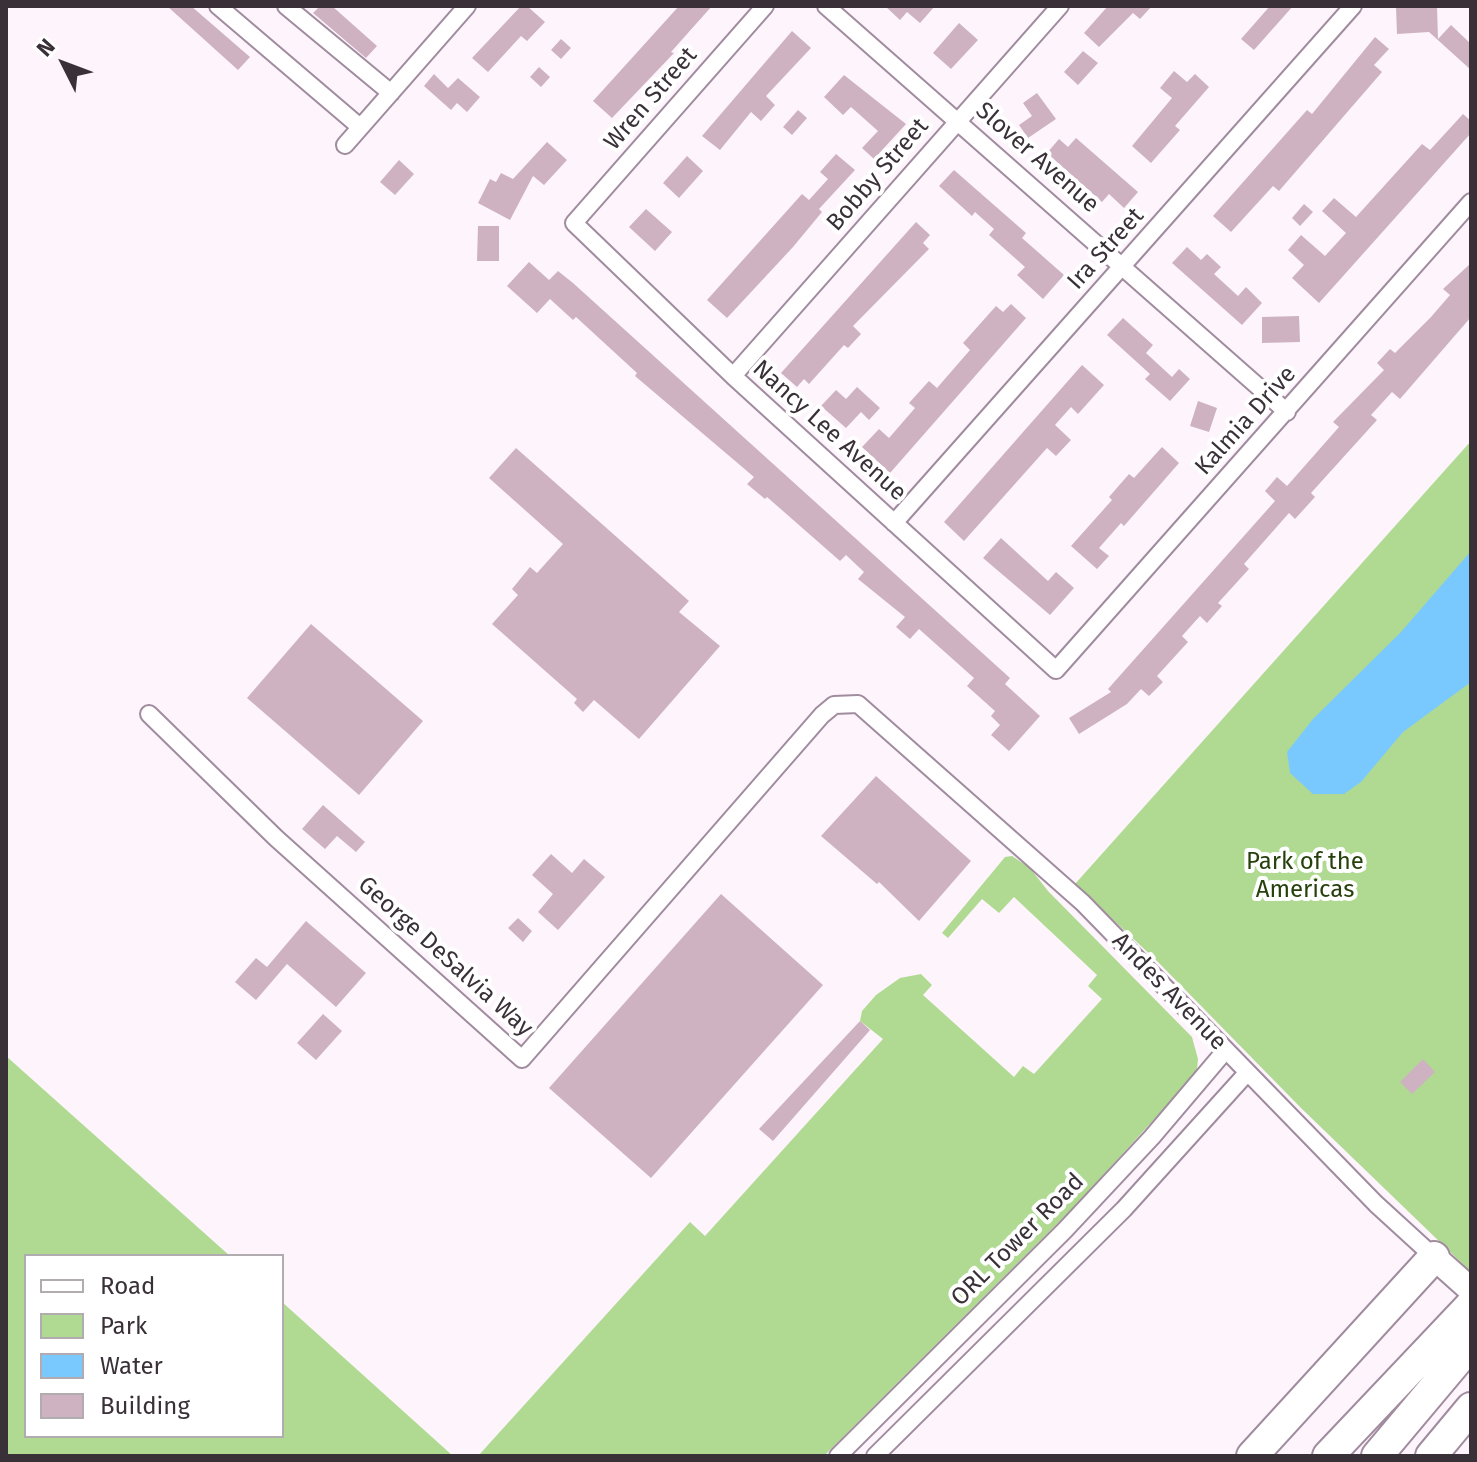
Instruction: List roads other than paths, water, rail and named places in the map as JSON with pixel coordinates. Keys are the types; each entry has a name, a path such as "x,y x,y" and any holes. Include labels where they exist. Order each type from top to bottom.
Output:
{"highway":[{"path":"1252,1456 1434,1257"},
{"path":"1328,1456 1465,1324"},
{"path":"1377,1456 1465,1324"},
{"path":"1431,1456 1471,1408"}],"street":[{"path":"218,6 360,127"},
{"path":"286,6 391,93"},
{"path":"345,145 467,6"},
{"name":"Wren Street","path":"574,223 765,6"},
{"name":"Slover Avenue","path":"826,6 1287,412"},
{"name":"Bobby Street","path":"733,376 1060,6"},
{"name":"Ira Street","path":"894,523 1353,6"},
{"name":"Kalmia Drive","path":"1056,670 1471,202"},
{"name":"Nancy Lee Avenue","path":"574,223 733,376 1056,670"},
{"name":"George DeSalvia Way","path":"149,714 276,838 522,1059 822,715 834,705 858,704"},
{"name":"Andes Avenue","path":"858,704 1083,903 1376,1204 1471,1290"},
{"name":"ORL Tower Road","path":"838,1456 926,1365 1065,1230 1152,1137 1225,1051"},
{"path":"875,1456 1113,1220 1247,1073"},
{"path":"926,1365 946,1385"}],"water":[{"path":"1471,551 1471,682 1403,732 1361,782 1344,794 1313,794 1290,773 1287,752 1313,719 1401,632"}],"park label":[{"name":"Park of the Americas","path":"1305,876"}]}
